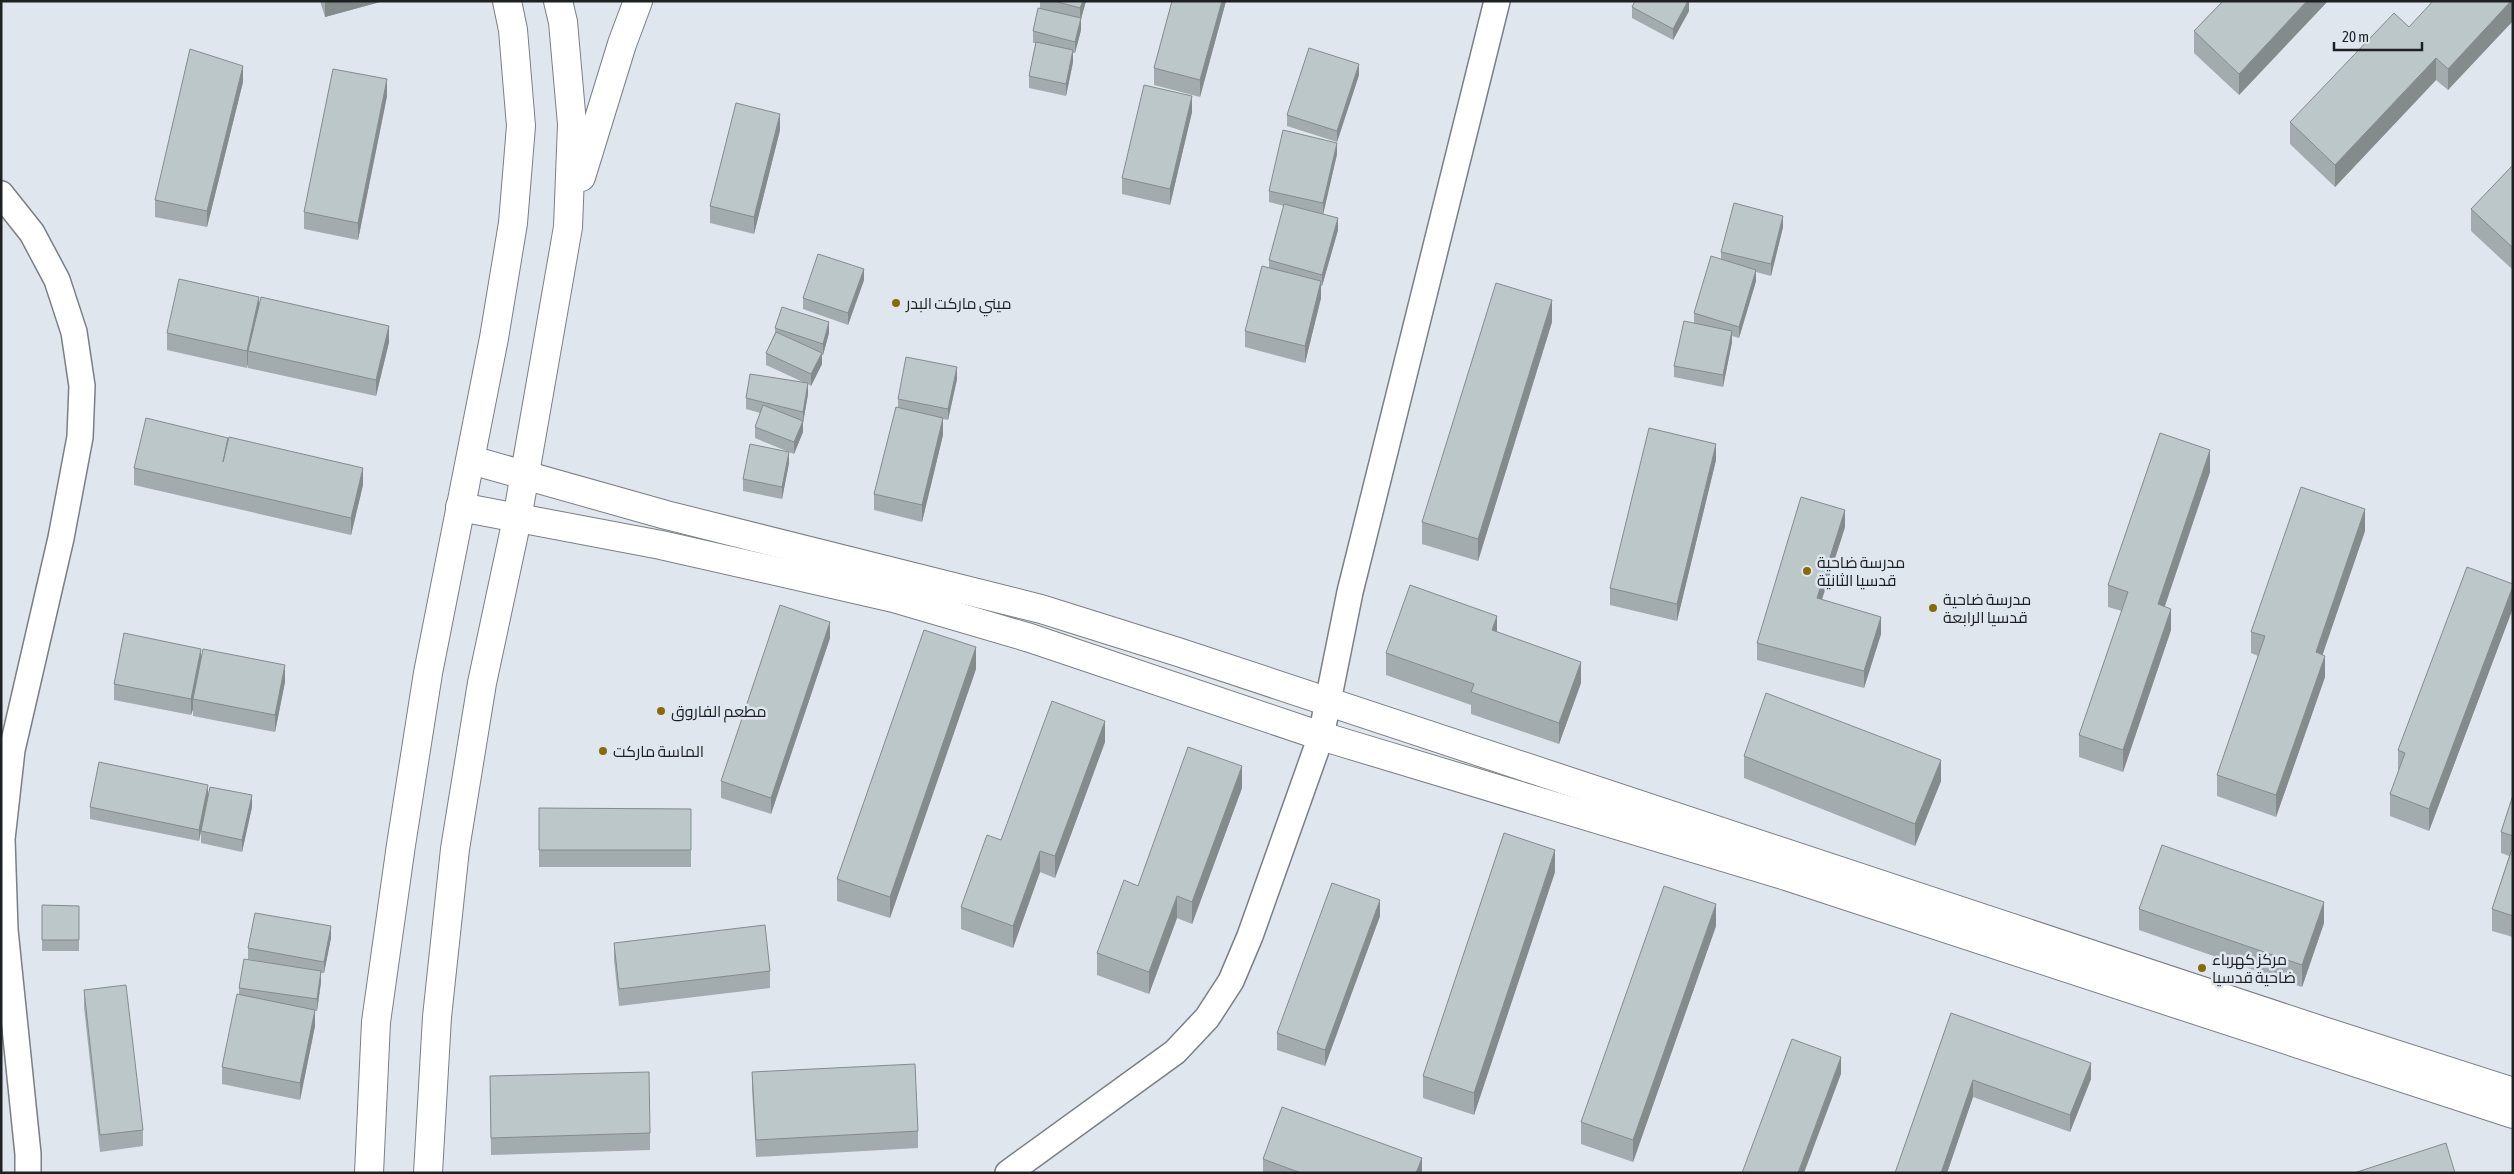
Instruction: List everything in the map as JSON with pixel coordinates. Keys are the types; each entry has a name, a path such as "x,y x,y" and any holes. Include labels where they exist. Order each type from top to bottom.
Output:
{"street":[{"path":"369,1173 376,1022 428,673 471,460 513,223 520,136 513,30 507,1"},
{"path":"558,1 563,22 572,124 568,227"},
{"path":"428,1173 437,1017 455,849 482,684 517,519 568,227 592,135 638,1"},
{"path":"1008,1173 1175,1052 1207,1018 1231,981 1250,936 1322,736 1350,592 1497,1"},
{"path":"1,194 32,233 57,280 74,332 82,386 80,437 61,538 12,750 2,839 5,930 28,1154 28,1173"},
{"path":"471,460 666,515 897,586 1030,638 1322,736 1786,876 2056,954"},
{"path":"460,507 661,545 1041,609 1328,701 2056,954 2317,1041 2496,1094 2513,1114"},
{"path":"661,545 666,515"},
{"path":"1030,638 1041,609"},
{"path":"1168,685 1178,652"}],"building":[{"path":"1054,1 1083,1 1080,8"},
{"path":"1172,1 1222,1 1200,80 1154,68"},
{"path":"1635,1 1688,1 1673,29 1632,7"},
{"path":"2223,1 2307,1 2239,74 2194,31"},
{"path":"2433,1 2511,1 2448,69 2436,58 2335,165 2290,122 2394,13 2409,27"},
{"path":"1038,8 1081,18 1075,42 1033,31"},
{"path":"1036,42 1073,50 1066,84 1029,76"},
{"path":"1309,48 1359,64 1337,131 1287,115"},
{"path":"190,49 243,66 207,211 155,200"},
{"path":"333,69 387,79 358,223 304,212"},
{"path":"1144,85 1192,96 1170,189 1122,178"},
{"path":"736,103 780,114 754,217 710,206"},
{"path":"1283,130 1337,143 1323,203 1269,191"},
{"path":"2513,165 2513,248 2471,209"},
{"path":"1734,203 1783,216 1771,264 1721,252"},
{"path":"1284,204 1338,218 1322,275 1269,260"},
{"path":"818,254 864,269 848,313 803,298"},
{"path":"1711,256 1756,270 1739,327 1694,313"},
{"path":"1262,266 1321,281 1305,346 1245,331"},
{"path":"179,279 259,297 247,351 167,333"},
{"path":"1496,283 1552,300 1478,539 1422,522"},
{"path":"261,297 389,326 376,380 248,351"},
{"path":"782,307 829,322 823,344 775,328"},
{"path":"1684,321 1732,331 1723,375 1674,366"},
{"path":"776,332 822,353 811,374 766,353"},
{"path":"906,357 957,367 948,409 898,399"},
{"path":"750,374 808,383 803,412 746,398"},
{"path":"763,405 803,421 794,442 755,427"},
{"path":"896,407 943,418 922,505 874,494"},
{"path":"146,418 228,438 223,462 229,437 363,468 351,518 134,468"},
{"path":"1649,428 1716,444 1677,604 1610,588"},
{"path":"2160,433 2210,450 2158,604 2171,609 2123,750 2079,735 2128,592 2108,585"},
{"path":"750,444 789,452 782,487 743,479"},
{"path":"2301,487 2365,509 2316,652 2325,656 2276,795 2217,775 2265,636 2251,632"},
{"name":"مدرسة ضاحية قدسيا الثانية","path":"1801,497 1845,510 1817,598 1881,617 1864,671 1757,643"},
{"path":"2467,567 2513,584 2513,586 2429,809 2390,794 2405,753 2398,750"},
{"path":"1410,585 1497,616 1492,630 1581,662 1559,723 1471,692 1474,684 1386,653"},
{"path":"780,605 830,622 771,798 721,781"},
{"path":"924,630 976,647 890,897 837,879"},
{"path":"124,633 201,649 191,699 114,684"},
{"path":"203,649 285,665 275,715 193,699"},
{"path":"1766,693 1941,760 1915,824 1744,756"},
{"path":"1052,701 1105,721 1055,856 1040,851 1013,926 961,907 987,835 1001,840"},
{"path":"1188,747 1242,766 1192,902 1177,896 1149,972 1097,953 1124,880 1138,886"},
{"path":"99,762 208,785 199,830 90,807"},
{"path":"210,787 252,795 242,840 201,831"},
{"path":"2513,795 2513,836 2501,832"},
{"path":"539,808 691,809 691,850 539,850"},
{"path":"1504,833 1555,850 1474,1093 1423,1076"},
{"path":"2162,845 2324,902 2302,965 2139,909"},
{"path":"2513,846 2513,916 2492,909"},
{"path":"1332,883 1380,900 1325,1050 1277,1033"},
{"path":"1664,886 1716,904 1633,1140 1581,1122"},
{"path":"42,905 79,906 79,940 42,940"},
{"path":"255,913 331,926 324,962 248,948"},
{"path":"765,925 770,971 619,989 614,943"},
{"path":"244,959 321,971 317,999 239,988"},
{"path":"126,985 143,1130 100,1135 84,990"},
{"path":"237,994 315,1010 300,1083 222,1067"},
{"path":"1951,1013 2091,1063 2070,1115 1973,1080 1941,1173 1895,1173"},
{"path":"1792,1039 1841,1057 1798,1173 1742,1173"},
{"path":"915,1064 918,1131 756,1140 752,1072"},
{"path":"649,1072 650,1133 491,1138 490,1076"},
{"path":"1282,1107 1422,1158 1416,1173 1301,1173 1263,1159"},
{"path":"2446,1143 2455,1173 2354,1173"}],"place":[{"name":"ميني ماركت البدر","path":"896,303"},
{"name":"مدرسة ضاحية قدسيا الثانية","path":"1807,571"},
{"name":"مدرسة ضاحية قدسيا الرابعة","path":"1933,608"},
{"name":"مطعم الفاروق","path":"661,711"},
{"name":"الماسة ماركت","path":"603,751"},
{"name":"مركز كهرباء ضاحية قدسيا","path":"2202,968"}]}
